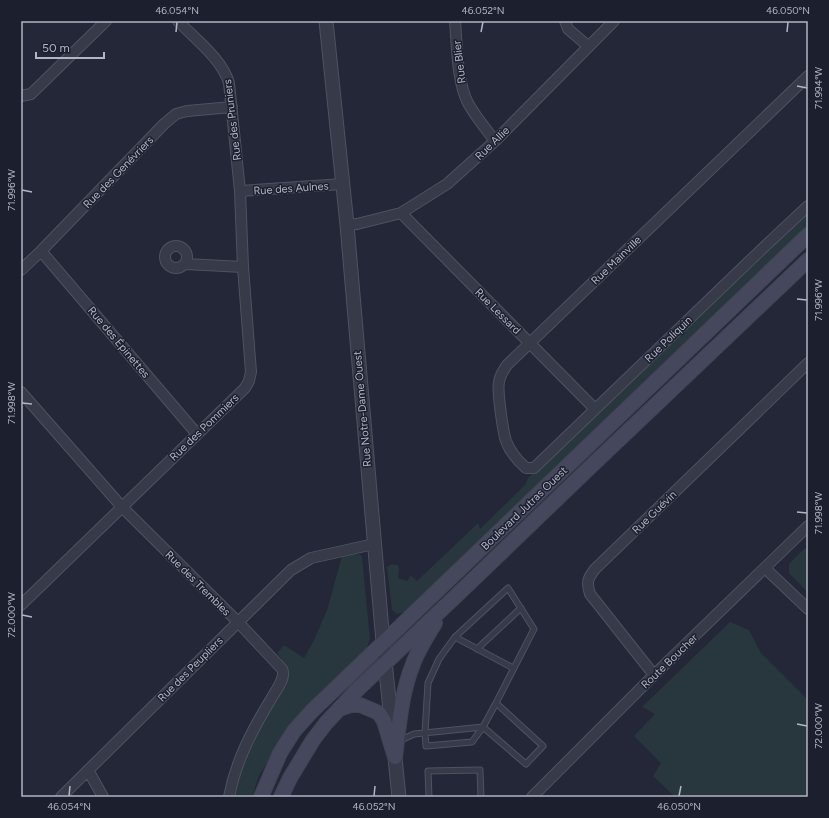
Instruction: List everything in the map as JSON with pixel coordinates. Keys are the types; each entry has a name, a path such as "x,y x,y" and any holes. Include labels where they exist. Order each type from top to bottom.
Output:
{"main road":[{"name":"Boulevard Jutras Ouest","path":"261,797 280,753 294,731 326,696 808,235"},
{"name":"Boulevard Jutras Ouest","path":"281,797 290,778 313,740 326,723 356,691 808,260"},
{"path":"395,757 405,690 413,663 425,639 445,607"},
{"path":"339,709 351,705 360,705 379,713 384,721 395,757"}],"street":[{"path":"26,95 106,21"},
{"name":"Rue des Pruniers","path":"178,21 220,64 227,74 232,107 240,191"},
{"name":"Rue Notre-Dame Ouest","path":"326,21 343,184 374,544 399,797"},
{"name":"Rue Blier","path":"455,21 460,78 463,90 470,108 496,141"},
{"path":"565,21 568,29 588,46"},
{"name":"Rue Allie","path":"346,225 357,224 401,213 447,184 496,141 614,21"},
{"name":"Rue Mainville","path":"526,468 518,462 506,441 498,384 501,373 507,365 808,76"},
{"name":"Rue des Genévriers","path":"21,270 164,124 176,114 187,110 232,107"},
{"name":"Rue des Aulnes","path":"240,191 343,184"},
{"name":"Rue des Pommiers","path":"21,605 245,388 249,381 251,372 243,268 240,191"},
{"name":"Rue Poliquin","path":"526,468 534,468 808,206"},
{"name":"Rue Lessard","path":"401,213 595,409"},
{"name":"Rue des Épinettes","path":"41,251 197,434"},
{"path":"185,264 243,268"},
{"name":"Rue Guévin","path":"654,675 590,594 588,587 589,577 595,569 808,363"},
{"name":"Rue des Trembles","path":"21,392 122,507 238,622 284,672 281,681 245,745 238,762 229,797"},
{"name":"Route Boucher","path":"532,797 654,675 766,569 808,526"},
{"name":"Rue des Peupliers","path":"61,797 292,570 311,558 323,554 374,544"},
{"path":"766,569 808,609"},
{"path":"88,770 103,797"}],"lane":[{"path":"508,588 521,608 534,629 496,703 472,742 426,746 425,733 428,683 439,659 455,637 508,588"},
{"path":"477,649 521,608"},
{"path":"455,637 513,668"},
{"path":"397,741 414,734 483,726 526,764 543,746 496,703"},
{"path":"430,797 428,771 480,770 481,797"}],"shaded area":[{"path":"808,210 808,226 770,263 405,612 397,614 392,610 387,567 392,564 398,565 398,578 407,581 411,575 417,581 478,523 480,529 525,485 528,478 565,441"},
{"path":"805,548 808,550 808,593 789,573 789,564"},
{"path":"358,554 362,557 370,639 366,650 282,742 259,775 252,797 234,797 243,765 288,678 288,669 277,653 284,645 304,658 314,640 327,610 342,556"},
{"path":"730,622 749,630 761,653 808,700 808,797 675,797 653,776 661,763 634,736 655,714 642,707"}]}
